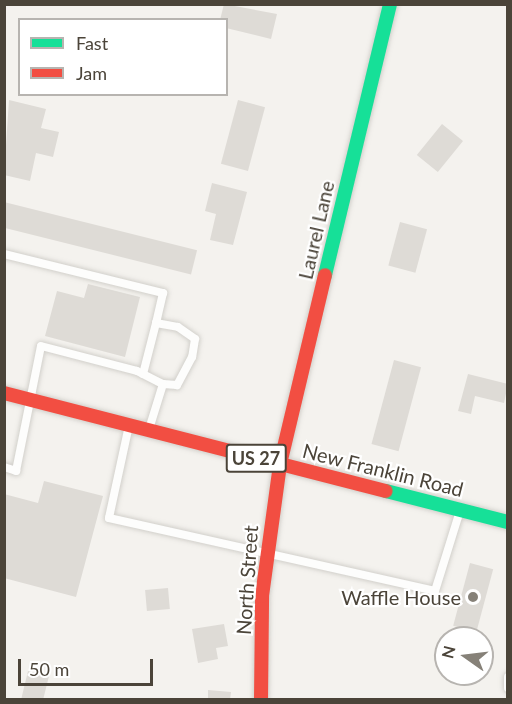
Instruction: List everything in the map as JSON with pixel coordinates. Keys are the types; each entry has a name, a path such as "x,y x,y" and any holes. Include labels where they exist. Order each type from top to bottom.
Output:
{"main road":[{"name":"Laurel Lane","path":"280,464 390,4"},
{"name":"New Franklin Road","path":"4,393 507,522"},
{"name":"North Street","path":"261,699 266,554 280,464"}],"lane":[{"path":"4,254 164,293 143,374"},
{"path":"4,467 16,471 41,346 143,374 163,384 177,385 184,377 195,339 156,323"},
{"path":"149,430 163,384"},
{"path":"129,425 109,518 435,591 460,510"},
{"path":"507,677 507,688"}],"building":[{"path":"224,4 277,14 271,39 228,28 228,18 220,18"},
{"path":"9,100 46,109 41,128 59,132 53,157 36,153 30,181 4,175"},
{"path":"238,100 265,107 248,171 221,164"},
{"path":"442,124 463,141 438,172 417,155"},
{"path":"212,183 247,192 233,245 210,240 216,214 205,211"},
{"path":"4,202 197,250 191,274 4,228"},
{"path":"400,222 427,229 415,273 388,265"},
{"path":"88,284 140,297 125,357 45,336 57,291 84,298"},
{"path":"394,360 421,367 399,451 371,444"},
{"path":"468,374 508,384 504,403 475,396 471,414 458,411"},
{"path":"44,481 103,496 76,597 4,578 4,494 38,503"},
{"name":"Waffle House","path":"470,563 493,569 478,626 454,626"},
{"path":"168,588 170,609 147,611 145,590"},
{"path":"224,624 228,646 216,648 218,659 198,663 192,629"},
{"path":"28,671 49,676 43,700 21,700"},
{"path":"208,690 231,692 230,700 208,700"}],"traffic: fast":[{"path":"325,275 390,4"},
{"path":"386,491 508,522"}],"traffic: jam":[{"path":"261,700 262,596 280,464 325,275"},
{"path":"4,393 386,491"}],"place":[{"name":"Waffle House","path":"473,597"}]}
